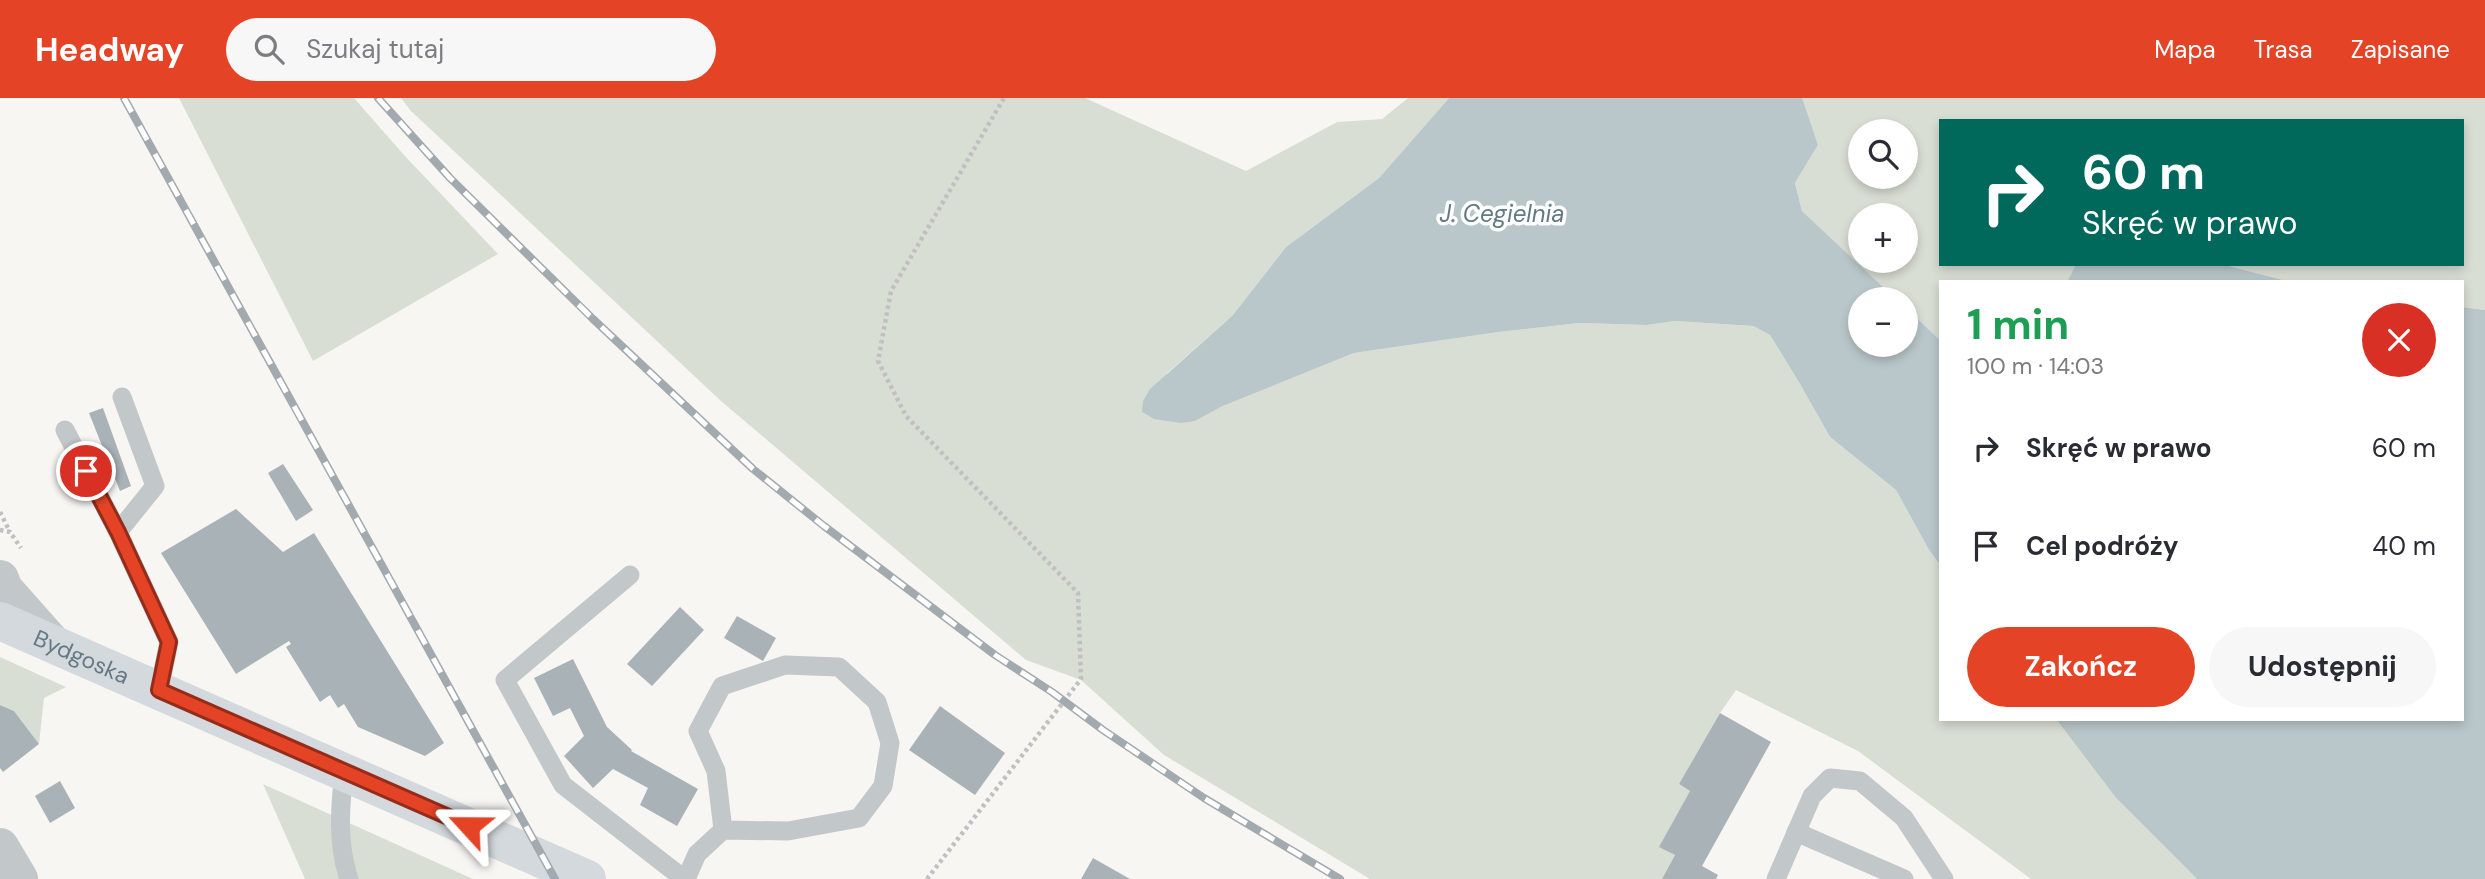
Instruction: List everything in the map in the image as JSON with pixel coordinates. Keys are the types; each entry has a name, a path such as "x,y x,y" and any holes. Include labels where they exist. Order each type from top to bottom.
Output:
{"street":[{"path":"0,579 4,589 51,642"},
{"name":"Bydgoska","path":"0,621 587,879"},
{"path":"0,847 19,879"}],"lane":[{"path":"118,532 155,486 122,397"},
{"path":"65,430 118,532 169,642 159,690"},
{"path":"631,575 505,680 563,785 685,879 696,854 723,830 788,831 859,818 883,786 890,743 877,702 839,667 785,665 722,686 698,731 716,771 723,830"},
{"path":"344,772 340,804 342,859 349,879"},
{"path":"1776,879 1812,796 1830,779 1860,781 1903,818 1944,879"},
{"path":"1796,832 1904,879"}],"path":[{"path":"927,879 1081,680 1078,593 906,416 878,361 891,290 1004,98"},
{"path":"0,512 10,532"}],"shaded area":[{"path":"179,98 354,98 498,254 313,361"},
{"path":"401,98 1085,98 1246,171 1337,122 1382,119 1408,98 1449,98 1379,178 1286,247 1232,316 1166,374 1195,421 1223,406 1354,353 1579,323 1647,325 1675,321 1753,326 1770,335 1830,437 1896,490 1939,563 1939,721 2058,721 2116,798 2197,879 2031,879 1858,751 1736,690 1679,784 1690,791 1660,847 1675,855 1662,879 1370,879 1164,755 1081,680 1026,660 721,401 411,111"},
{"path":"1800,98 2485,98 2485,310 2464,307 2464,280 2283,280 2229,266 2464,266 2464,119 1939,119 1939,266 2075,266 2068,280 1939,280 1939,339 1918,319 1918,287 1883,287 1868,273 1918,273 1918,203 1848,203 1848,254 1802,211 1795,183 1818,145"},
{"path":"0,657 66,687 44,698 39,744 14,711 0,705"},
{"path":"263,784 473,879 305,879"}],"water":[{"name":"J. Cegielnia","path":"1449,98 1802,98 1818,145 1795,183 1802,211 1848,254 1848,273 1868,273 1883,287 1848,287 1848,357 1918,357 1918,319 1939,339 1939,563 1896,490 1830,437 1770,335 1753,326 1675,321 1647,325 1579,323 1499,332 1354,353 1223,406 1195,421 1181,423 1154,419 1142,412 1143,401 1150,389 1232,316 1286,247 1379,178"},
{"path":"2075,266 2229,266 2283,280 2068,280"},
{"path":"2464,307 2485,310 2485,879 2197,879 2116,798 2058,721 2464,721"}],"building":[{"path":"103,408 131,486 120,491 89,413"},
{"path":"283,464 313,510 296,521 268,473"},
{"path":"236,509 283,552 314,533 444,743 425,756 358,727 344,704 338,708 330,695 320,702 286,647 291,644 289,641 236,674 161,553"},
{"path":"680,607 704,630 652,686 627,664"},
{"path":"737,616 776,638 763,661 724,638"},
{"path":"573,659 607,727 631,751 698,789 677,826 640,805 648,788 613,769 593,788 564,756 584,736 570,708 553,716 534,678"},
{"path":"0,705 14,711 39,744 3,772 0,768"},
{"path":"940,706 1005,753 975,795 909,750"},
{"path":"1720,713 1771,742 1702,866 1718,875 1716,879 1662,879 1675,855 1659,847 1690,791 1679,784"},
{"path":"60,781 75,808 50,823 35,796"},
{"path":"1093,858 1130,879 1081,879"}],"railway":[{"path":"124,98 555,879"},
{"path":"378,98 450,178 593,319 753,469 995,655 1204,798 1340,879"}],"route":[{"path":"86,471 118,532 169,642 159,690 469,826"}]}
